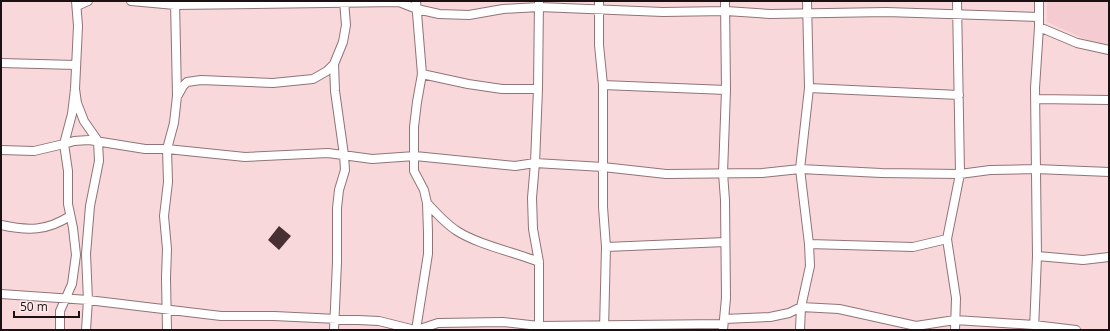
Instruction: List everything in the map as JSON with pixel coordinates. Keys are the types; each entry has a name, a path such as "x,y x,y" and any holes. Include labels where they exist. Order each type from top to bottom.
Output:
{"street":[{"path":"60,330 60,311 72,284 76,255 73,228 68,204 67,160 64,144 72,114 75,89 78,26 77,4 88,1"},
{"path":"131,1 175,3 399,2 417,5 439,14 469,16 539,4 599,5 663,12 770,14 807,12 886,12 1039,17"},
{"path":"723,325 726,298 723,173 726,90 725,1"},
{"path":"800,330 802,307 810,266 809,244 800,169 809,88 807,1"},
{"path":"955,330 956,298 947,239 960,174 956,15 957,1"},
{"path":"1034,327 1037,256 1035,99 1039,1"},
{"path":"177,96 187,82 201,80 273,83 313,79 327,72 334,64 343,42 346,25 345,2"},
{"path":"167,330 167,249 164,216 168,182 167,149 174,123 177,96 175,3"},
{"path":"539,4 538,89 532,198 533,229 539,262 539,328"},
{"path":"416,330 428,254 427,203 424,190 414,171 414,127 422,74 417,5"},
{"path":"599,5 599,45 603,85 603,207 606,247 604,328"},
{"path":"1039,27 1078,42 1109,50"},
{"path":"1,63 76,65"},
{"path":"334,64 335,91 345,170 339,190 337,208 337,262 334,330"},
{"path":"422,74 468,84 502,89 538,89"},
{"path":"603,85 726,90"},
{"path":"809,88 959,95"},
{"path":"75,89 78,104 84,120 98,141 99,161 90,206 86,254 88,300 86,330"},
{"path":"1035,99 1109,100"},
{"path":"1,150 34,151 81,140 89,140 145,149 167,149 245,157 328,153 372,159 415,156 515,166 535,163 603,167 666,174 762,173 800,169 881,173 960,174 990,170 1036,169 1109,172"},
{"path":"427,203 456,231 473,240 539,262"},
{"path":"1,226 21,230 45,228 70,216"},
{"path":"809,244 913,247 947,239"},
{"path":"606,247 725,242"},
{"path":"1037,256 1083,260 1109,257"},
{"path":"1,294 88,300 166,308 221,316 335,318 379,321 416,330 438,323 503,322 539,328 723,325 770,318 789,313 802,307 839,309 916,326 955,320 1076,330"}],"shaded area":[{"path":"1047,1 1109,1 1109,46 1092,42 1047,22"}],"building":[{"path":"279,226 291,236 279,250 268,240"}]}
